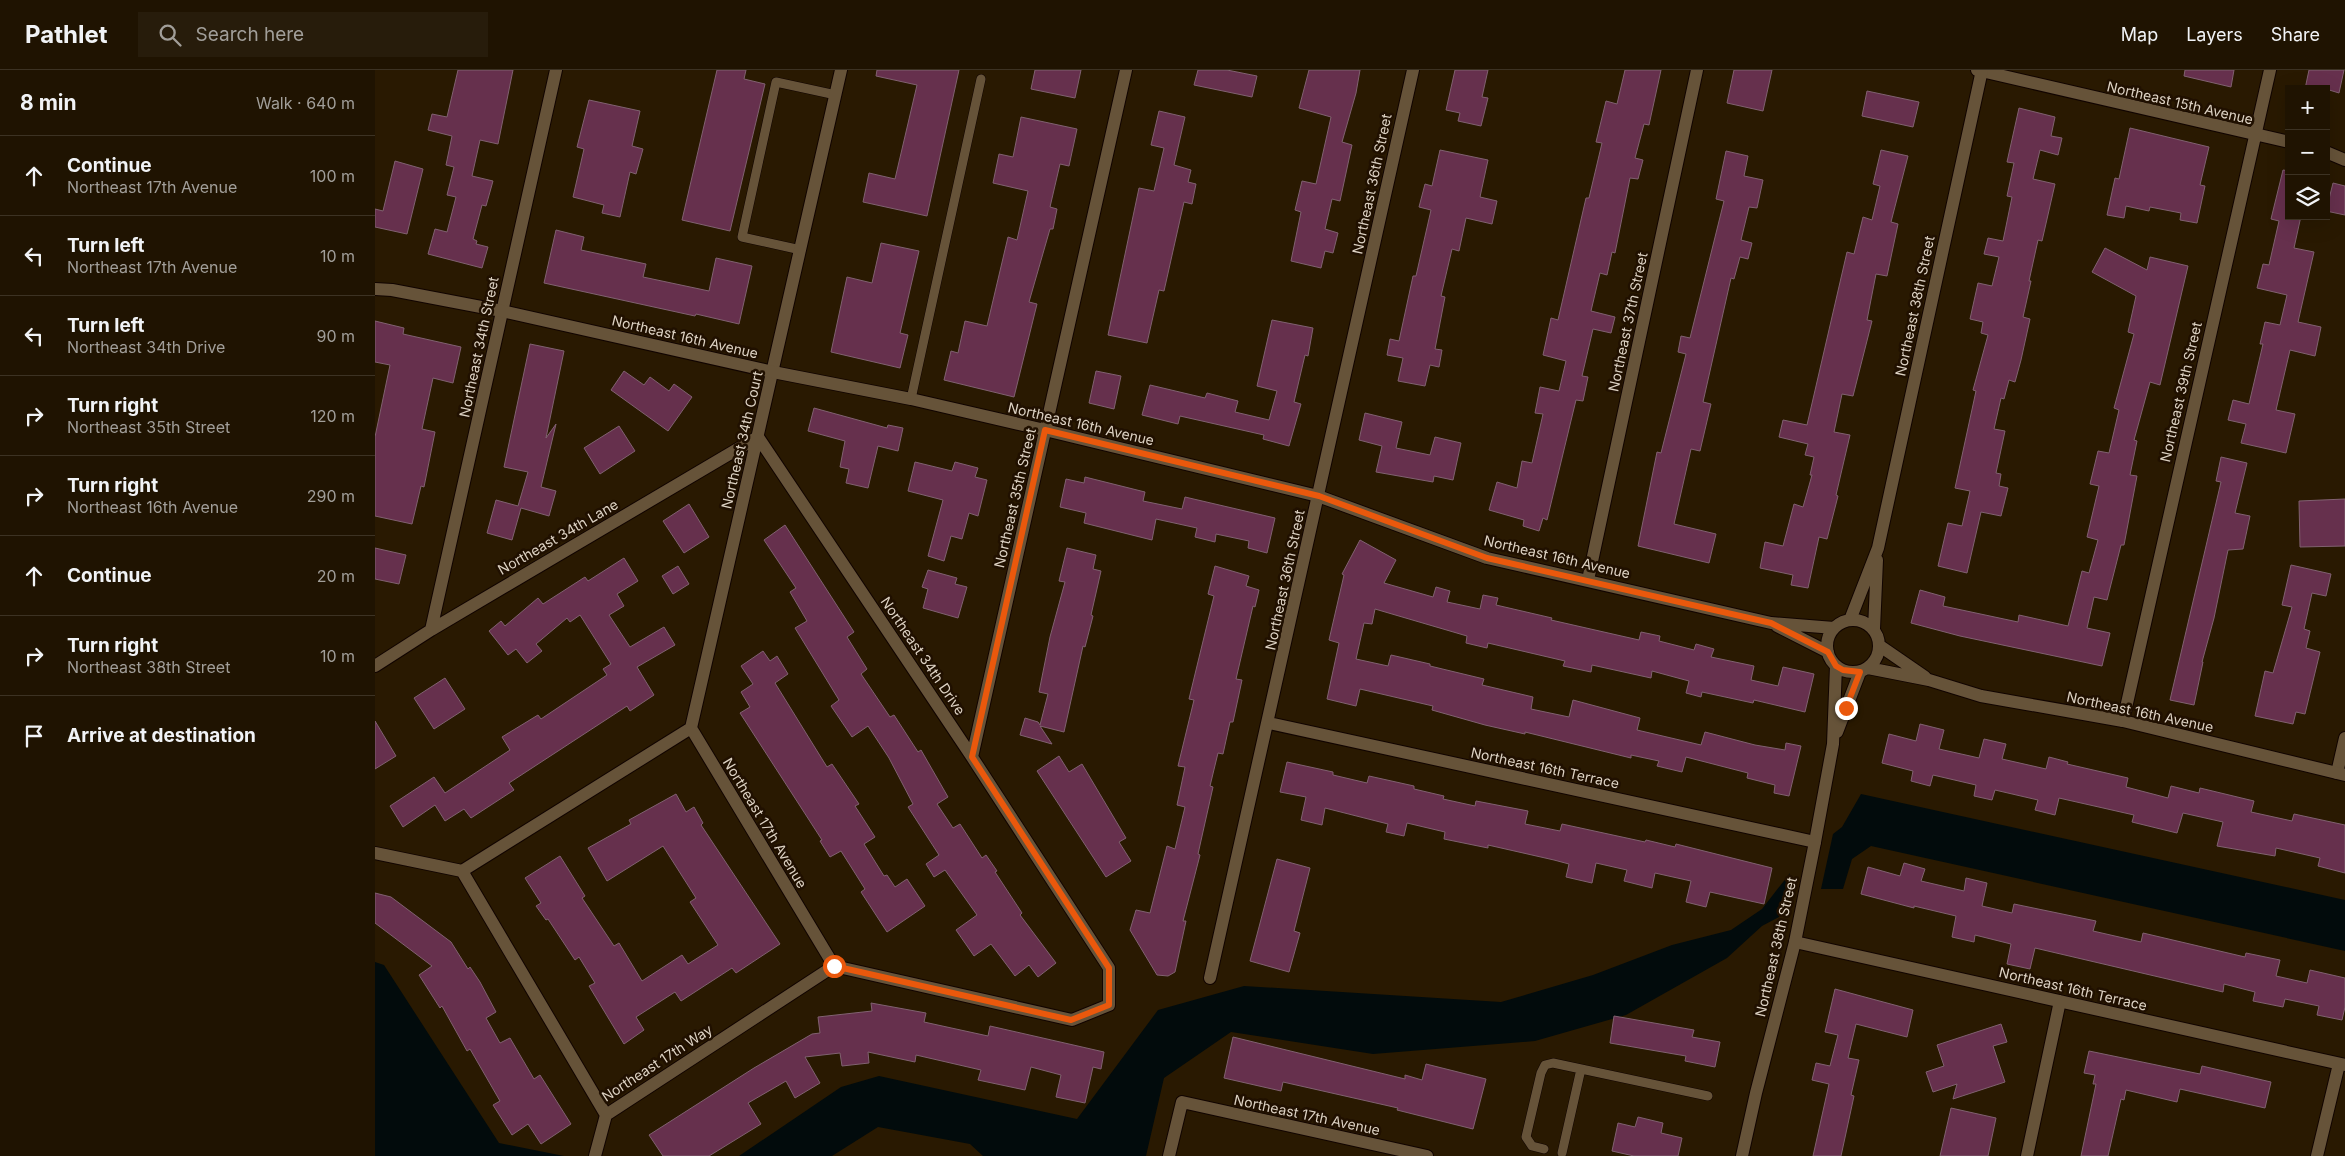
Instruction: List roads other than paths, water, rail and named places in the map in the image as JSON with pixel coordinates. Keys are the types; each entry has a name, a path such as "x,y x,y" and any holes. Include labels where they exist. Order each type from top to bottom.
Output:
{"street":[{"name":"Northeast 34th Street","path":"431,630 556,70"},
{"name":"Northeast 34th Court","path":"691,728 841,70"},
{"name":"Northeast 35th Street","path":"972,757 1126,70"},
{"name":"Northeast 36th Street","path":"1210,978 1269,724 1413,70"},
{"name":"Northeast 37th Street","path":"1588,580 1697,70"},
{"name":"Northeast 15th Avenue","path":"1980,70 2285,141"},
{"name":"Northeast 38th Street","path":"1850,620 1878,548 1980,70"},
{"name":"Northeast 39th Street","path":"2123,721 2270,70"},
{"path":"2330,154 2345,160"},
{"name":"Northeast 16th Avenue","path":"375,289 391,290 502,311 773,372 911,399 1045,430 1319,496 1487,558 1771,623 1834,628"},
{"name":"Northeast 34th Lane","path":"375,666 431,630 758,437"},
{"name":"Northeast 34th Drive","path":"758,437 972,757 1109,968 1109,1005 1071,1020 834,966"},
{"name":"Northeast 38th Street","path":"1874,630 1878,548"},
{"path":"1850,620 1867,624 1874,630 1879,646 1874,662 1864,670 1851,672 1836,666 1828,652 1829,635 1834,628 1850,620"},
{"name":"Northeast 16th Avenue","path":"1771,623 1828,652"},
{"name":"Northeast 16th Avenue","path":"1879,646 1929,680"},
{"name":"Northeast 38th Street","path":"1742,1156 1755,1093 1795,942 1815,842 1833,744 1836,666"},
{"name":"Northeast 16th Avenue","path":"1864,670 1929,680 1981,696 2123,721 2341,774"},
{"name":"Northeast 38th Street","path":"1833,744 1864,670"},
{"name":"Northeast 16th Terrace","path":"1269,724 1815,842"},
{"path":"375,853 462,872 691,728"},
{"name":"Northeast 17th Avenue","path":"691,728 834,966"},
{"path":"2341,774 2345,738"},
{"name":"Northeast 17th Way","path":"462,872 606,1115 834,966"},
{"name":"Northeast 16th Terrace","path":"1795,942 2342,1064"},
{"path":"2027,1156 2061,1001"},
{"path":"2317,1156 2342,1064"},
{"name":"Northeast 17th Avenue","path":"1169,1156 1182,1102 1427,1156"},
{"path":"595,1155 606,1115"}],"lane":[{"path":"911,399 981,79"},
{"path":"801,250 742,237 776,82 836,95"},
{"path":"1544,1149 1531,1146 1526,1137 1541,1073 1545,1066 1553,1063 1708,1096"},
{"path":"1562,1153 1581,1069"}]}
